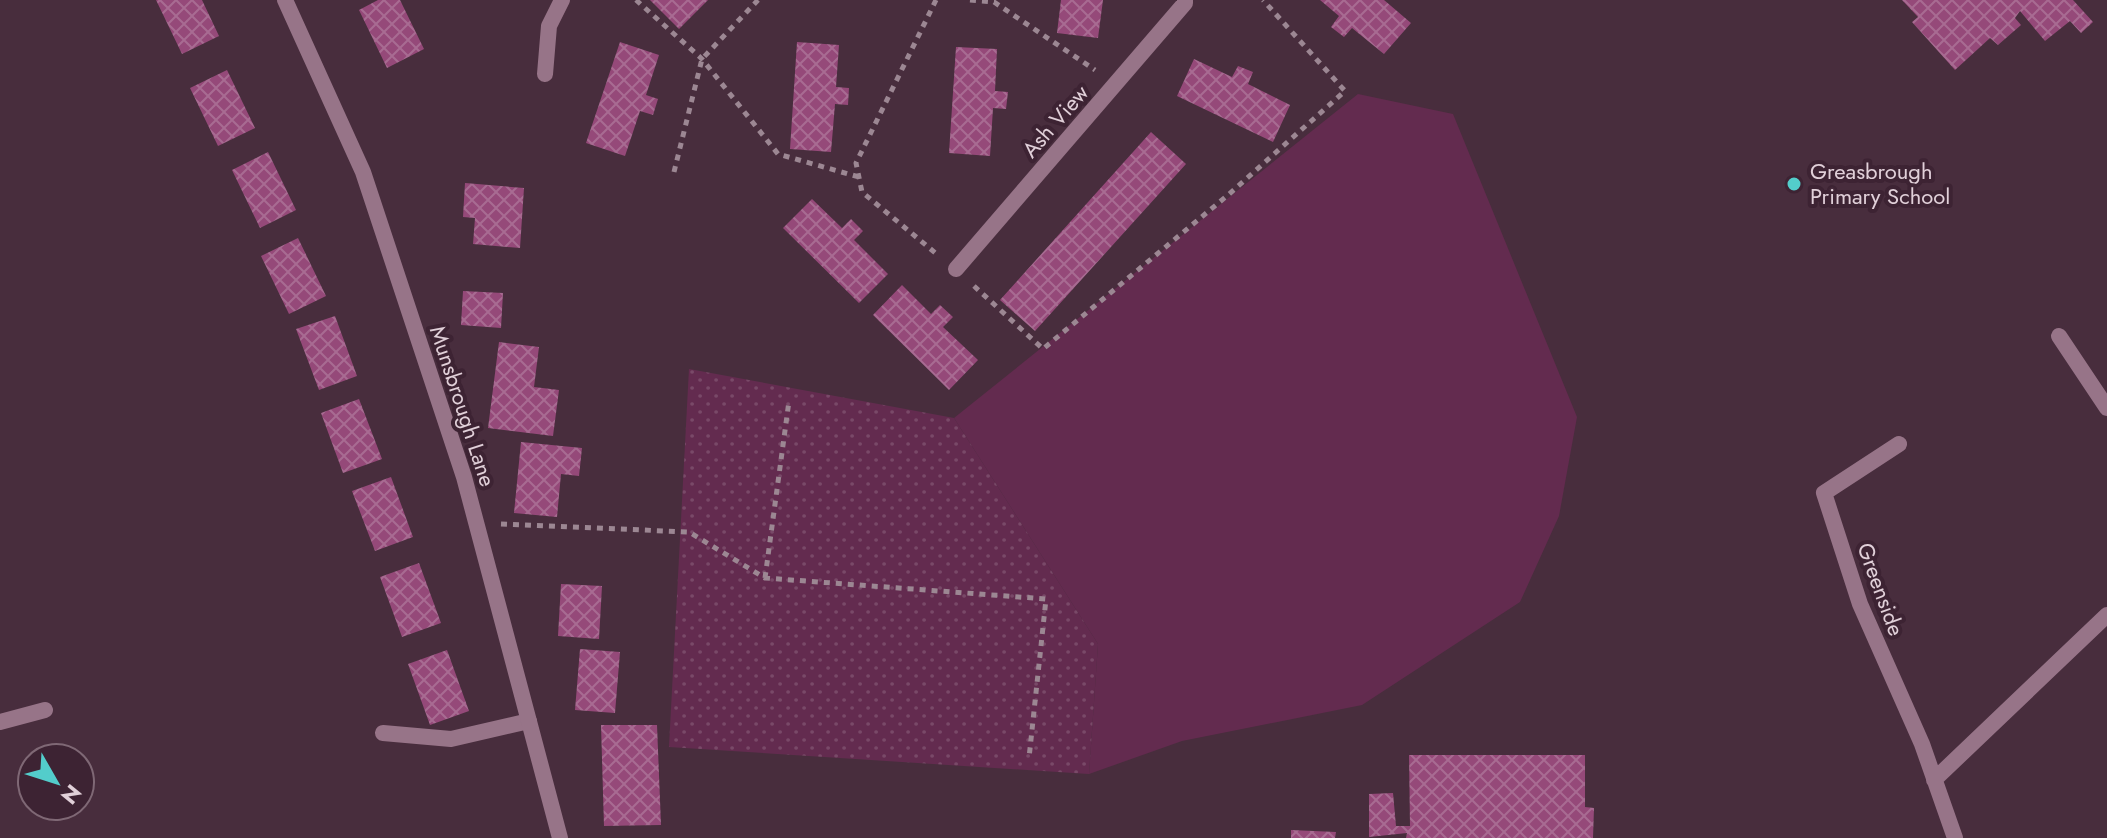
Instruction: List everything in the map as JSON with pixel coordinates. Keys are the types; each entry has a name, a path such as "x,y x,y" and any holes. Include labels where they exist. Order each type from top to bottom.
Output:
{"street":[{"name":"Munsbrough Lane","path":"285,0 363,172 464,477 560,838"},
{"path":"545,74 549,26 562,0"},
{"path":"1185,2 1203,0"},
{"name":"Ash View","path":"956,269 1185,2"},
{"path":"2059,336 2107,408"},
{"name":"Greenside","path":"1899,444 1824,493 1860,604 1922,744 1955,838"},
{"path":"1934,780 2107,615"},
{"path":"0,722 45,710"},
{"path":"383,733 451,739 529,721"}],"path":[{"path":"636,0 702,59 778,154 859,177"},
{"path":"674,172 702,59 758,0"},
{"path":"936,0 856,163 862,192 956,269 1043,349 1228,195 1345,91 1263,0"},
{"path":"970,0 994,2 1116,84"},
{"path":"765,578 789,401"},
{"path":"476,522 689,532 765,578 1046,599 1029,758"}],"shaded area":[{"path":"1358,94 1453,114 1577,417 1559,516 1520,602 1362,705 1182,741 1089,774 1098,644 954,418"},
{"path":"689,369 954,418 1098,644 1089,774 669,747"}],"building":[{"path":"156,0 202,0 219,36 182,54"},
{"path":"378,0 400,0 424,49 387,68 359,10"},
{"path":"650,0 708,0 679,29"},
{"path":"1061,0 1103,0 1098,38 1057,33"},
{"path":"1320,0 1384,0 1411,23 1384,54 1352,28 1344,37 1331,27 1339,16"},
{"path":"1902,0 2073,0 2093,22 2081,33 2070,21 2045,41 2020,11 2015,18 2021,25 1998,45 1990,38 1955,70 1912,22 1918,17"},
{"path":"620,42 659,55 646,95 658,99 653,115 640,111 625,156 586,143"},
{"path":"797,42 839,45 836,87 849,88 848,105 835,104 831,152 790,149"},
{"path":"956,47 997,49 995,91 1008,92 1006,109 993,108 990,156 949,153"},
{"path":"1194,59 1232,77 1238,66 1253,72 1248,84 1290,105 1273,142 1177,96"},
{"path":"227,70 255,128 218,146 190,88"},
{"path":"1151,132 1186,164 1035,331 1000,300"},
{"path":"268,152 296,210 260,228 232,170"},
{"path":"465,183 524,188 520,248 473,244 475,218 463,217"},
{"path":"812,199 842,228 851,219 863,231 854,240 888,274 859,303 783,228"},
{"path":"298,238 326,296 289,314 261,256"},
{"path":"902,285 931,314 940,305 953,317 943,327 978,360 949,390 873,315"},
{"path":"463,291 503,293 501,328 461,325"},
{"path":"335,316 357,376 319,390 296,329"},
{"path":"499,342 539,347 534,387 559,390 553,436 488,428"},
{"path":"359,399 382,459 343,473 321,413"},
{"path":"521,442 582,448 579,476 561,474 557,517 514,513"},
{"path":"391,477 413,537 375,551 352,491"},
{"path":"419,563 441,623 402,637 380,577"},
{"path":"561,584 602,586 599,639 558,636"},
{"path":"580,649 620,652 615,713 575,710"},
{"path":"447,650 469,711 430,725 408,664"},
{"path":"601,725 657,725 661,825 604,826"},
{"path":"1409,755 1585,755 1585,807 1594,808 1593,838 1406,838 1407,833 1369,837 1369,794 1393,793 1396,826 1410,826"},
{"path":"1291,830 1336,832 1335,838 1291,838"}],"place":[{"name":"Greasbrough Primary School","path":"1794,184"}]}
